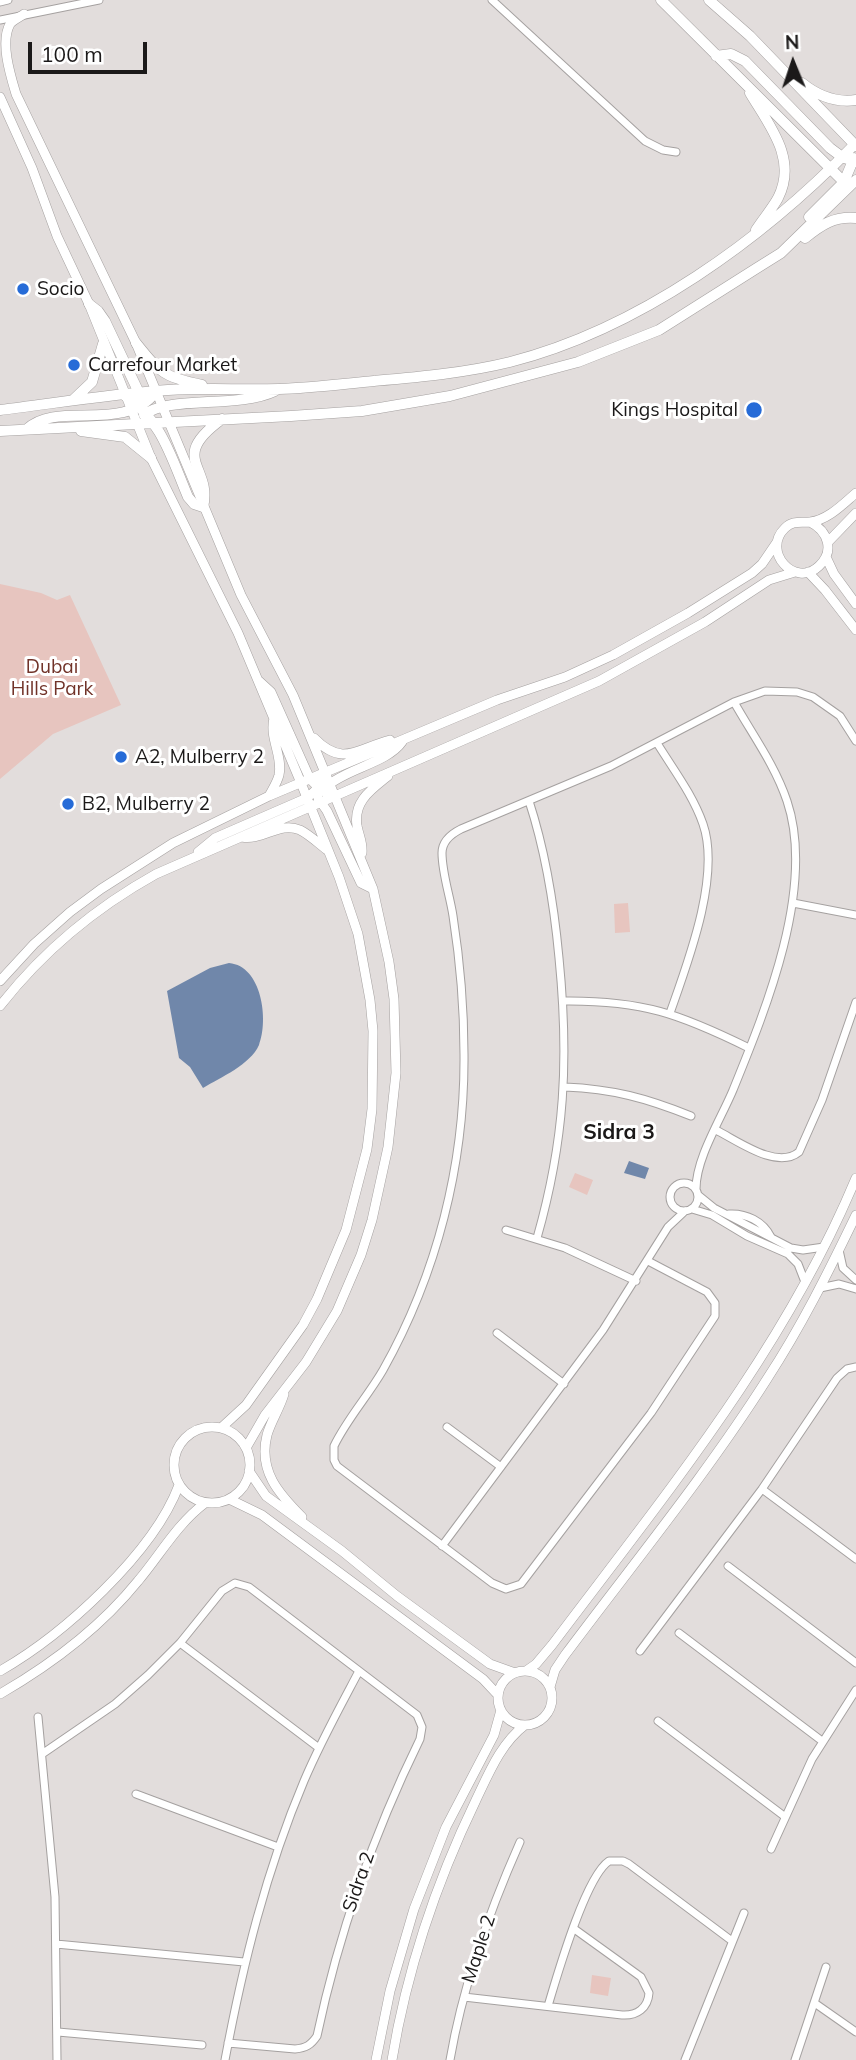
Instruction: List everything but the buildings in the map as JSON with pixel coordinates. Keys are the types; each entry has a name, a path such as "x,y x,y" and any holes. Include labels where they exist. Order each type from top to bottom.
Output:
{"main road":[{"path":"662,0 831,169 853,175"},
{"path":"709,0 774,61 855,144 853,175 781,253"},
{"path":"716,56 732,54 745,61 842,157 853,175"},
{"path":"774,61 822,97 856,100"},
{"path":"740,78 778,140 785,170 777,199 751,237"},
{"path":"0,410 139,393 219,388 278,389 470,370 552,349 658,299 751,237 831,169 855,144"},
{"path":"0,431 291,416 393,407 450,396 578,362 659,330 796,245 826,222 856,218"},
{"path":"89,304 105,321 139,393 143,409 155,422 188,496 194,504 203,507 204,491 196,467 195,451 201,437 223,419"},
{"path":"136,343 156,368 170,377 219,388"},
{"path":"70,401 92,382 103,344"},
{"path":"27,429 42,420 252,400 278,389"},
{"path":"137,423 143,409 156,392"},
{"path":"124,395 168,422"},
{"path":"74,428 90,433 125,437 151,458"}],"street":[{"path":"0,2 8,0"},
{"path":"0,20 99,0"},
{"path":"492,0 645,141 663,150 676,152"},
{"path":"16,94 5,58 3,41 10,23 24,14"},
{"path":"0,61 136,343 242,595 277,660 327,773 373,889 389,962 394,999 396,1073 388,1147 372,1220 350,1283 322,1336 246,1448"},
{"path":"0,97 32,168 57,236 89,304 124,395"},
{"path":"137,423 151,458 216,587 306,781 356,876 361,883 373,889"},
{"path":"810,522 833,512 856,493"},
{"path":"828,542 856,513"},
{"path":"0,981 41,937 101,889 173,843 269,796 497,700 565,677 613,655 752,573 762,564 787,526 801,521 810,522 822,530 828,542 822,564 808,572 795,572 769,580 705,622 599,681 336,796 316,796 215,838 195,856"},
{"path":"777,542 778,557 782,564 795,572"},
{"path":"826,557 834,575 856,604"},
{"path":"808,572 856,630"},
{"path":"258,680 271,692 306,781"},
{"path":"648,1261 707,1292 716,1309 712,1321 651,1413 521,1584 514,1588 499,1587 342,1471 334,1460 337,1440 382,1372 418,1299 440,1230 455,1167 463,1103 464,1029 454,920 442,853 443,845 453,833 657,743 733,702 765,691 797,692 827,705 840,716 856,741"},
{"path":"442,1546 564,1384 636,1281 668,1227 697,1203 700,1165 749,1048 776,966 793,903 797,863 788,803 771,765 733,702"},
{"path":"269,796 279,772 272,733 274,717"},
{"path":"308,731 328,750 342,755 387,741 402,740"},
{"path":"0,1006 51,949 91,916 134,887 240,837 316,796 331,783 393,751 402,740"},
{"path":"657,743 703,824 709,865 702,910 670,1013"},
{"path":"361,857 362,843 357,814 360,804 365,794 397,768"},
{"path":"221,1428 246,1405 290,1344 317,1299 346,1230 367,1149 374,1071 370,1000 358,934 328,852 316,796 327,773"},
{"path":"529,801 542,842 552,891 563,1001 565,1087 556,1162 537,1238"},
{"path":"240,837 255,838 283,828 295,828 307,834 328,852"},
{"path":"793,903 856,915"},
{"path":"563,1001 618,1002 670,1013 749,1048"},
{"path":"716,1130 779,1160 793,1157 799,1152 822,1100 856,1002"},
{"path":"565,1087 622,1092 691,1116"},
{"path":"668,1227 671,1203 669,1198 673,1187 683,1182 700,1165"},
{"path":"526,1671 545,1655 710,1433 762,1356 824,1247 856,1178"},
{"path":"683,1182 688,1183 708,1204 797,1249 824,1247"},
{"path":"671,1203 677,1209 712,1215 747,1236 788,1254 798,1264 805,1282"},
{"path":"501,1710 511,1721 525,1725 533,1724 546,1716 552,1702 550,1687 555,1670 732,1431 820,1288 856,1215"},
{"path":"506,1230 579,1253 636,1281"},
{"path":"839,1250 844,1268 856,1280"},
{"path":"820,1288 839,1284 856,1289"},
{"path":"497,1333 564,1384"},
{"path":"640,1651 762,1489 837,1378 847,1368 856,1367"},
{"path":"287,1385 267,1433 265,1460 272,1485 311,1530"},
{"path":"447,1427 501,1467"},
{"path":"221,1428 235,1435 246,1448 249,1471 242,1488 229,1499 205,1503 195,1499 178,1485 174,1459 178,1446 187,1436 199,1429 221,1428"},
{"path":"249,1471 266,1496 482,1659 515,1673"},
{"path":"0,1671 39,1646 93,1601 118,1575 161,1519 178,1485"},
{"path":"762,1489 856,1559"},
{"path":"229,1499 262,1515 474,1672 498,1695"},
{"path":"0,1695 64,1653 103,1619 139,1581 185,1521 205,1503"},
{"path":"728,1566 856,1662"},
{"name":"Sidra 2","path":"41,1754 115,1704 180,1643 228,1586 242,1584 417,1715 422,1733 378,1829 360,1876 337,1951 317,2036 312,2043 295,2049 229,2043"},
{"path":"679,1633 822,1741"},
{"path":"180,1643 319,1748"},
{"path":"225,2060 244,1962 278,1847 319,1748 359,1671"},
{"path":"376,2060 390,1991 414,1909 446,1827 494,1735 501,1710 498,1695 503,1682 515,1673 526,1671 541,1675 550,1687"},
{"path":"771,1849 784,1816 822,1741 856,1690"},
{"path":"38,1717 57,1944 57,2060"},
{"path":"658,1721 784,1816"},
{"path":"392,2060 416,1954 443,1874 501,1751 525,1725"},
{"path":"136,1794 278,1847"},
{"name":"Maple 2","path":"450,2060 464,1997 487,1924 520,1842"},
{"path":"548,2006 573,1928 599,1871 609,1861 629,1864 732,1941"},
{"path":"685,2060 744,1913"},
{"path":"464,1997 628,2015 643,2008 649,1998 648,1987 641,1977 573,1928"},
{"path":"57,1944 244,1962"},
{"path":"795,2060 816,2004 826,1967"},
{"path":"816,2004 856,2032"},
{"path":"58,2032 202,2045"}],"green space":[{"name":"Dubai Hills Park","path":"0,584 41,593 57,600 70,595 121,705 53,734 0,779"},
{"path":"628,903 630,932 615,933 614,904"},
{"path":"575,1173 593,1180 587,1195 569,1187"},
{"path":"592,1975 611,1978 608,1996 590,1993"}],"water":[{"path":"229,963 240,966 256,984 263,1009 262,1034 259,1045 249,1059 203,1088 190,1067 179,1058 167,991 210,968"},
{"path":"629,1161 649,1168 645,1179 624,1173"}],"place":[{"name":"Socio","path":"23,289"},
{"name":"Carrefour Market","path":"74,365"},
{"name":"Kings Hospital","path":"754,410"},
{"name":"A2, Mulberry 2","path":"121,757"},
{"name":"B2, Mulberry 2","path":"68,804"}],"district":[{"name":"Sidra 3","path":"619,1133"}]}
